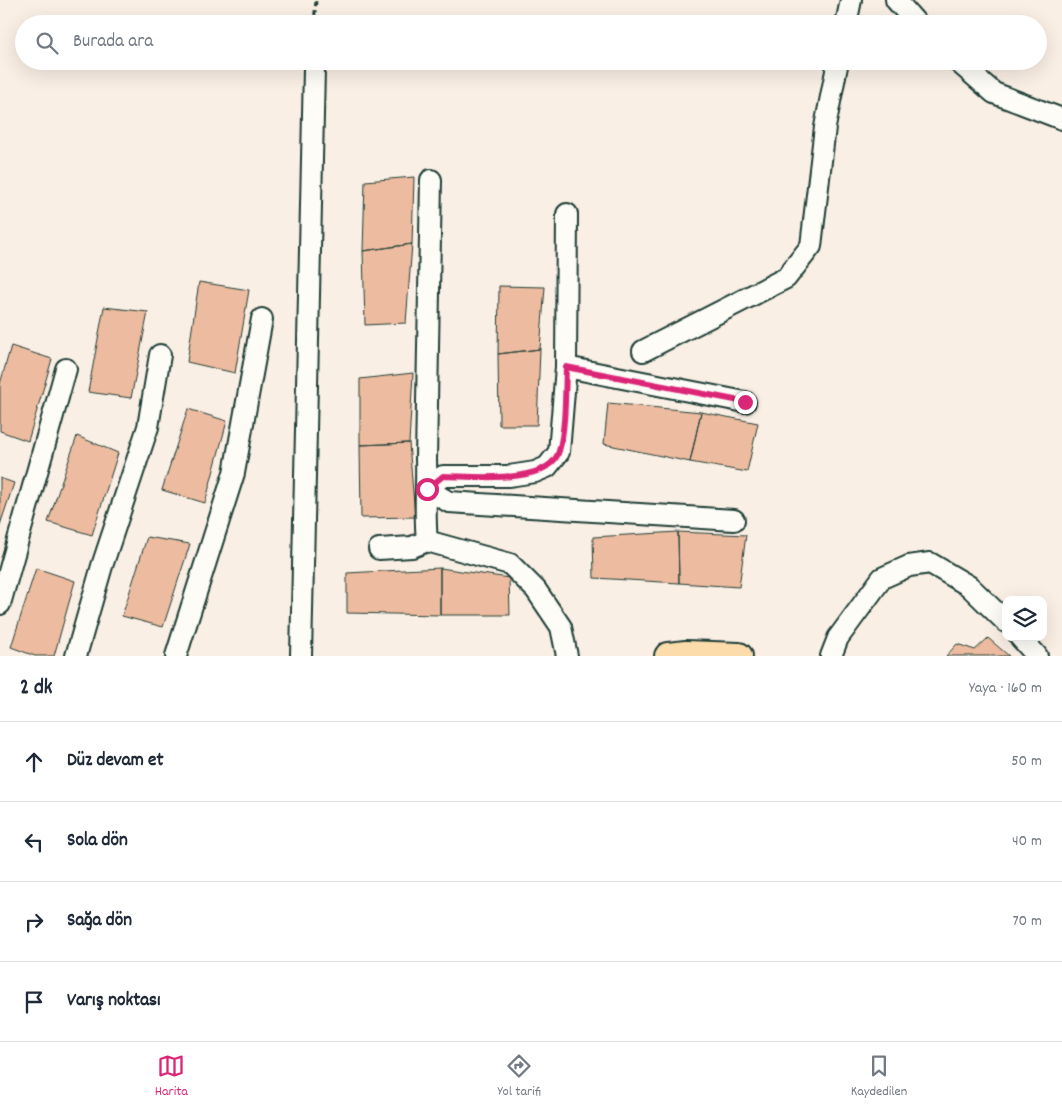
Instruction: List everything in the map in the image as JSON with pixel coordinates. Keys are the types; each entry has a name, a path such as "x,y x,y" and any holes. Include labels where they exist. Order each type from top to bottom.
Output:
{"main road":[{"path":"668,656 686,654 739,656"}],"street":[{"path":"848,15 851,0"},
{"path":"896,0 910,15"},
{"path":"301,656 314,70"},
{"path":"644,351 786,278 811,246 825,127 836,70"},
{"path":"967,70 994,93 1062,119"},
{"path":"427,541 424,516 427,489 426,449 431,180"},
{"path":"427,489 443,476 509,476 535,472 547,467 559,452 566,367 567,214"},
{"path":"176,656 234,473 262,319"},
{"path":"76,656 102,566 148,427 160,355"},
{"path":"566,367 745,402"},
{"path":"0,604 66,369"},
{"path":"427,489 449,502 734,520"},
{"path":"379,549 412,546 427,541 510,564 536,590 561,627 567,656"},
{"path":"830,656 838,638 882,578 909,566 930,563 969,586 1002,618"},
{"path":"1024,641 1037,656"}],"path":[{"path":"315,15 316,0"}],"building":[{"path":"414,177 412,244 363,251 365,181"},
{"path":"412,244 406,323 365,325 363,251"},
{"path":"199,282 249,290 235,373 187,362"},
{"path":"499,286 545,287 540,349 498,354"},
{"path":"104,307 148,312 131,398 88,392"},
{"path":"11,346 52,359 28,441 0,431 0,384"},
{"path":"540,349 537,425 499,425 498,354"},
{"path":"413,373 409,443 360,445 360,379"},
{"path":"608,403 701,412 690,462 604,444"},
{"path":"188,409 227,421 205,503 162,490"},
{"path":"701,412 758,423 747,472 690,462"},
{"path":"77,436 118,453 92,535 48,522"},
{"path":"409,443 415,517 361,518 360,445"},
{"path":"0,478 14,483 0,525"},
{"path":"678,532 679,583 594,578 593,537"},
{"path":"678,532 746,535 739,587 679,583"},
{"path":"147,537 190,544 163,627 122,616"},
{"path":"36,568 75,581 54,656 35,656 11,647"},
{"path":"440,568 440,615 347,613 347,573"},
{"path":"440,568 509,578 510,615 440,615"},
{"path":"988,638 1009,656 946,656 957,644 975,650"}],"route":[{"path":"427,489 443,476 509,476 535,472 547,467 559,452 564,412 566,367 745,402"}]}
